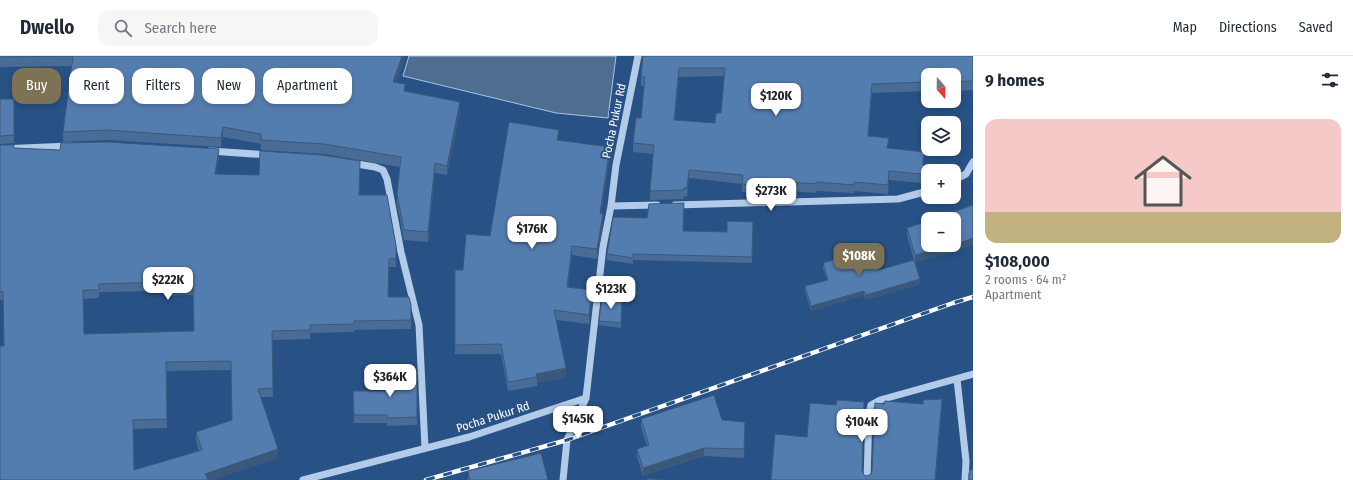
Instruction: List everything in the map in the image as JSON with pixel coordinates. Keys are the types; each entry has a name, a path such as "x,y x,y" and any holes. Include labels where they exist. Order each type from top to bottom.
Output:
{"street":[{"name":"Pocha Pukur Rd","path":"302,480 468,437 586,398 604,247 616,165 638,56"},
{"path":"0,148 77,146"},
{"path":"200,151 277,156"},
{"path":"345,162 375,167 383,170 387,179 401,252 419,325 425,448"},
{"path":"961,176 966,174 973,162"},
{"path":"611,206 898,199 921,193"},
{"path":"867,480 869,413 871,405 880,400 973,374"},
{"path":"957,379 966,460 965,480"},
{"path":"563,480 568,440 586,398"}],"water":[{"path":"409,56 616,56 608,118 556,113 403,76"}],"building":[{"path":"0,56 73,56 0,57"},
{"path":"73,56 402,56 393,82 405,84 404,91 460,102 447,166 435,163 428,232 404,230 397,194 401,157 324,144 261,140 261,134 223,127 221,138 107,130 63,132 69,86 69,104 124,104 124,68 71,68"},
{"path":"643,56 973,56 973,81 961,82 961,68 921,68 921,82 872,84 868,136 889,138 887,148 921,152 921,156 924,156 923,164 921,164 921,174 889,171 888,185 854,182 854,185 778,181 778,187 742,184 743,175 689,170 687,188 684,188 684,190 650,191 654,145 633,143 636,118 641,118 645,77 641,77","holes":["679,68 725,68 721,113 716,113 715,123 674,120"]},
{"path":"0,99 12,99 12,104 14,104 14,135 0,136"},
{"path":"509,122 559,130 557,140 610,147 600,213 603,214 597,249 572,246 567,287 592,290 589,315 554,310 566,368 536,374 537,377 508,382 501,344 455,345 455,270 463,270 466,234 490,236"},
{"path":"107,142 219,149 215,174 259,175 260,151 322,155 360,161 359,195 387,195 396,246 396,259 389,259 388,297 409,297 411,305 411,320 354,321 354,324 310,325 310,330 272,331 273,388 258,389 278,449 205,474 208,480 0,480 0,346 4,346 3,291 0,292 0,145 14,145 14,148 60,150 61,143","holes":["165,282 165,287 193,286 194,331 84,334 83,290 99,290 99,284","231,361 232,420 196,432 202,450 134,470 133,420 167,419 166,362"]},
{"path":"684,203 683,231 727,232 727,221 753,222 752,257 633,254 633,258 607,254 613,217 647,218 649,204"},
{"path":"973,205 973,238 961,242 961,212 953,212"},
{"path":"921,223 921,252 926,252 915,255 907,228"},
{"path":"872,248 879,270 914,260 920,279 866,295 864,291 811,306 805,286 828,280 823,263"},
{"path":"602,296 622,298 621,323 599,321"},
{"path":"386,372 417,372 417,417 387,418 387,415 354,415 353,391 386,391"},
{"path":"714,395 722,420 745,422 744,449 704,448 643,468 637,449 649,445 641,419"},
{"path":"942,399 935,480 771,480 775,434 807,437 810,403 836,405 837,400 864,402 862,471 864,475 867,476 871,474 872,471 875,403 884,404 885,401 923,404 923,400"},
{"path":"541,453 548,480 470,480 468,471"},
{"path":"973,469 973,480 969,480 970,470"},
{"path":"647,478 662,480 647,480"}],"railway":[{"path":"426,480 567,440 973,297"}]}
